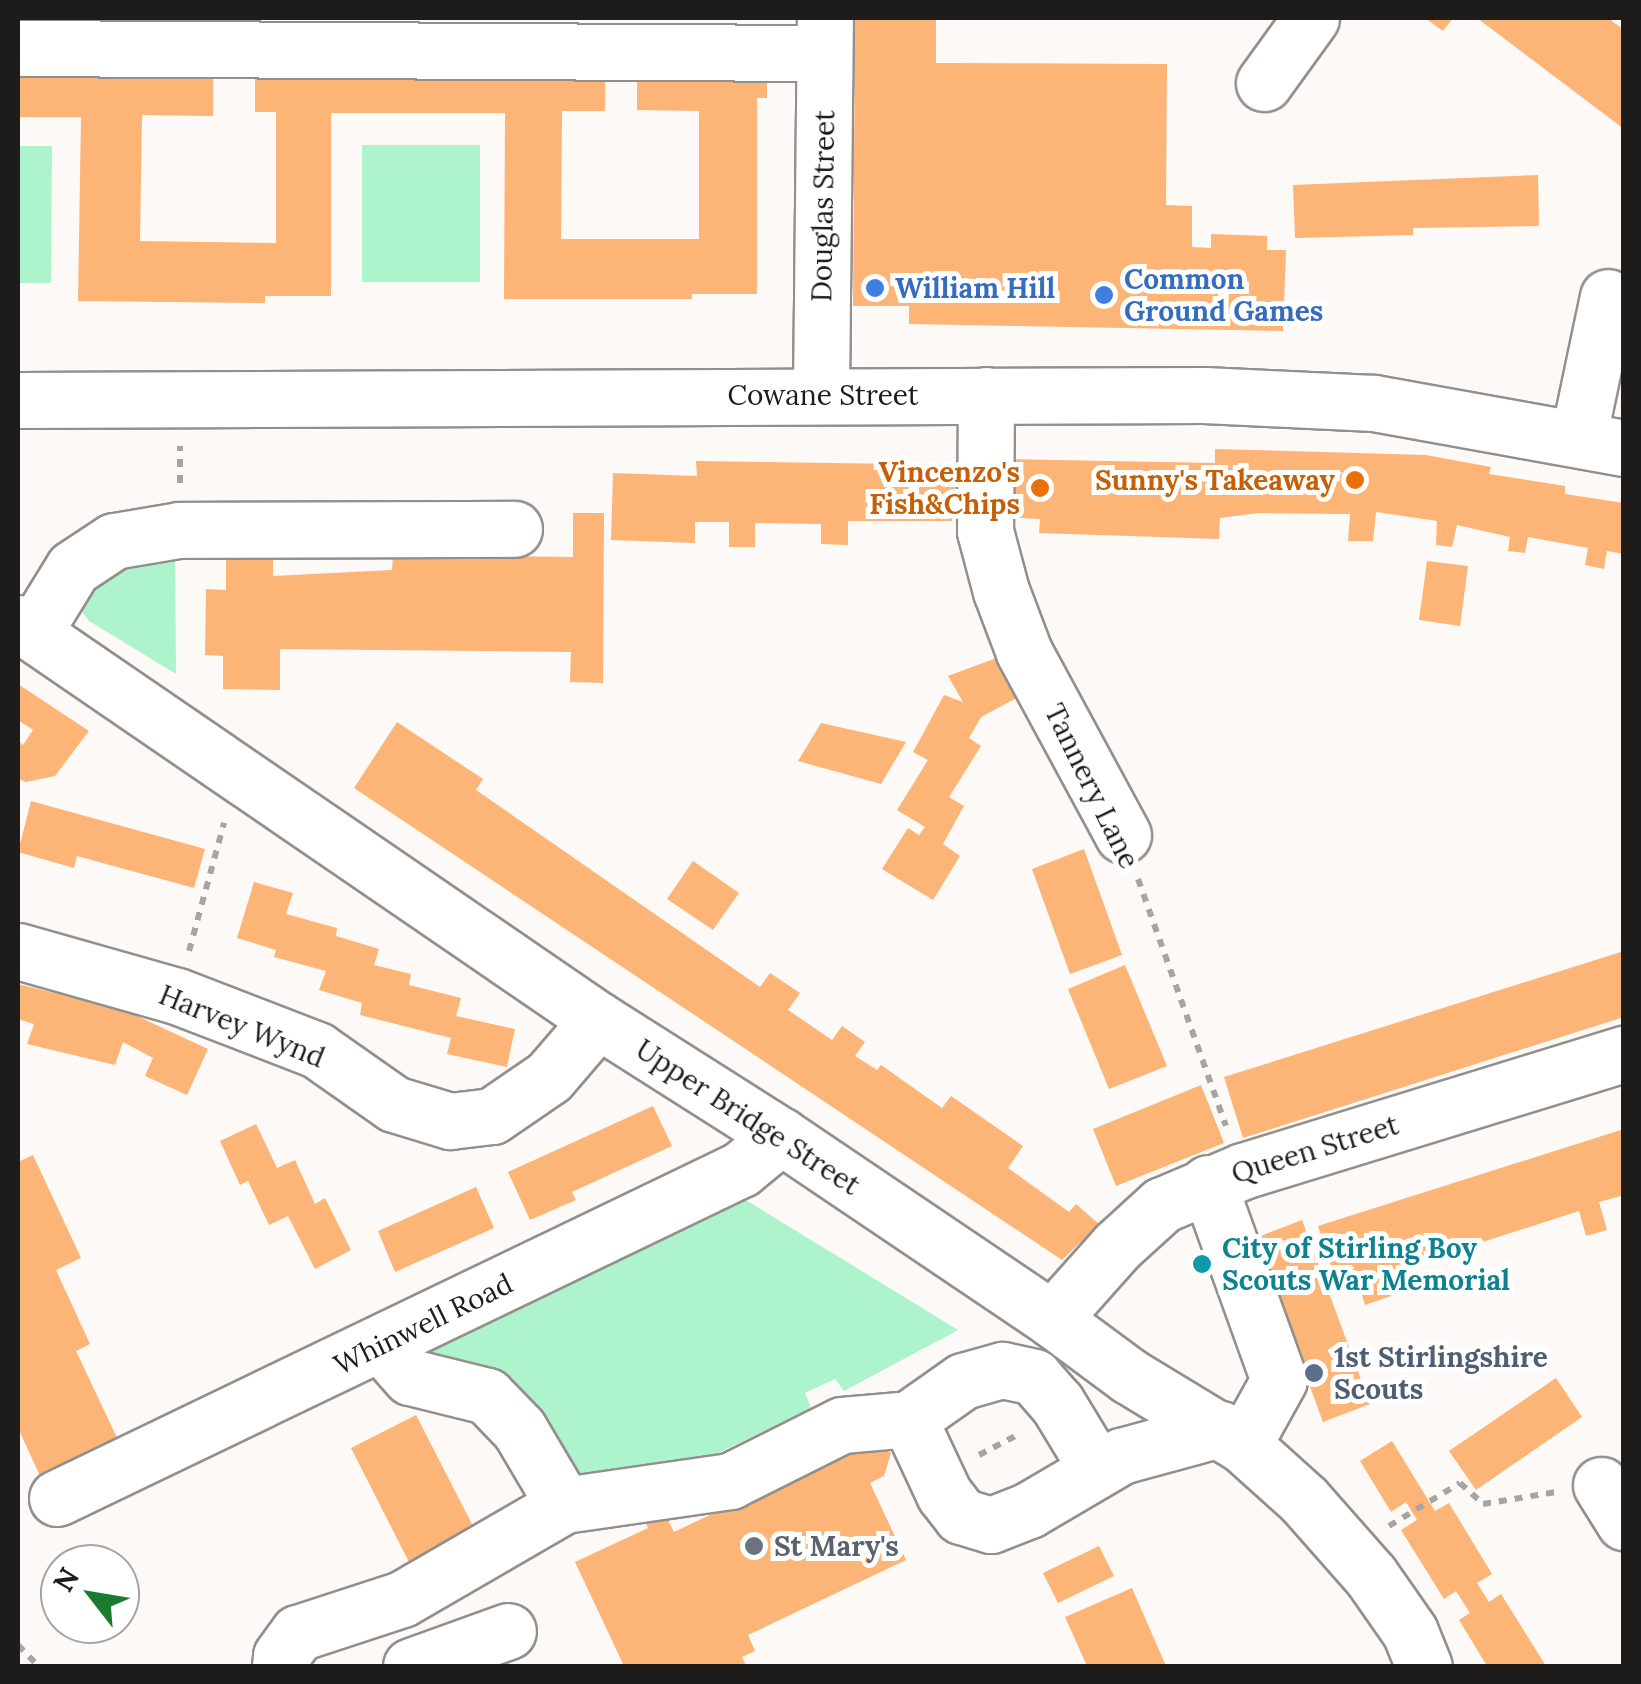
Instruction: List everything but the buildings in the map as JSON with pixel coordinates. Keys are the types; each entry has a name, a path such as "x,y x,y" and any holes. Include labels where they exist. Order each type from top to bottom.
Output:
{"street":[{"path":"1264,83 1312,18"},
{"path":"18,48 825,35"},
{"name":"Douglas Street","path":"821,394 825,35"},
{"path":"1601,444 1608,296"},
{"name":"Tannery Lane","path":"986,395 985,531 1001,591 1024,652 1123,836"},
{"name":"Cowane Street","path":"18,400 1204,395 1374,403 1601,444"},
{"path":"25,628 73,568 114,541 180,530 514,528"},
{"name":"Upper Bridge Street","path":"25,628 598,1020 781,1136 1129,1376 1232,1437 1304,1500 1348,1550 1410,1632 1424,1666"},
{"name":"Harvey Wynd","path":"18,950 176,996 317,1050 394,1104 450,1121 492,1116 549,1078 598,1020"},
{"name":"Queen Street","path":"1052,1320 1117,1246 1162,1205 1226,1177 1624,1054"},
{"name":"Whinwell Road","path":"58,1498 741,1169 781,1136"},
{"path":"909,1419 944,1494 962,1516 991,1525 1028,1510 1121,1456 1232,1437 1279,1380 1226,1177"},
{"path":"382,1344 410,1377 487,1396 518,1428 564,1505"},
{"path":"280,1666 281,1656 298,1633 402,1599 564,1505 645,1491 686,1490 730,1480 842,1426 909,1419 963,1381 1002,1370 1034,1377 1063,1411 1097,1470"},
{"path":"412,1666 508,1631"}],"path":[{"path":"176,996 239,771"},
{"name":"Tannery Lane","path":"1123,836 1226,1177"},
{"path":"1348,1550 1460,1483 1482,1504 1612,1504"},
{"path":"18,1645 38,1666"}],"green space":[{"path":"362,145 480,145 480,282 362,282"},
{"path":"18,146 52,146 51,283 18,283"},
{"path":"175,552 176,674 89,621 80,609 81,597 109,568"},
{"path":"736,1194 958,1330 844,1391 835,1379 805,1393 811,1408 650,1486 567,1494 410,1348"}],"place":[{"name":"William Hill","path":"875,288"},
{"name":"Common Ground Games","path":"1104,295"},
{"name":"Sunny's Takeaway","path":"1355,480"},
{"name":"Vincenzo's Fish&Chips","path":"1040,488"},
{"name":"City of Stirling Boy Scouts War Memorial","path":"1202,1264"},
{"name":"1st Stirlingshire Scouts","path":"1314,1373"},
{"name":"St Mary's","path":"754,1546"}]}
